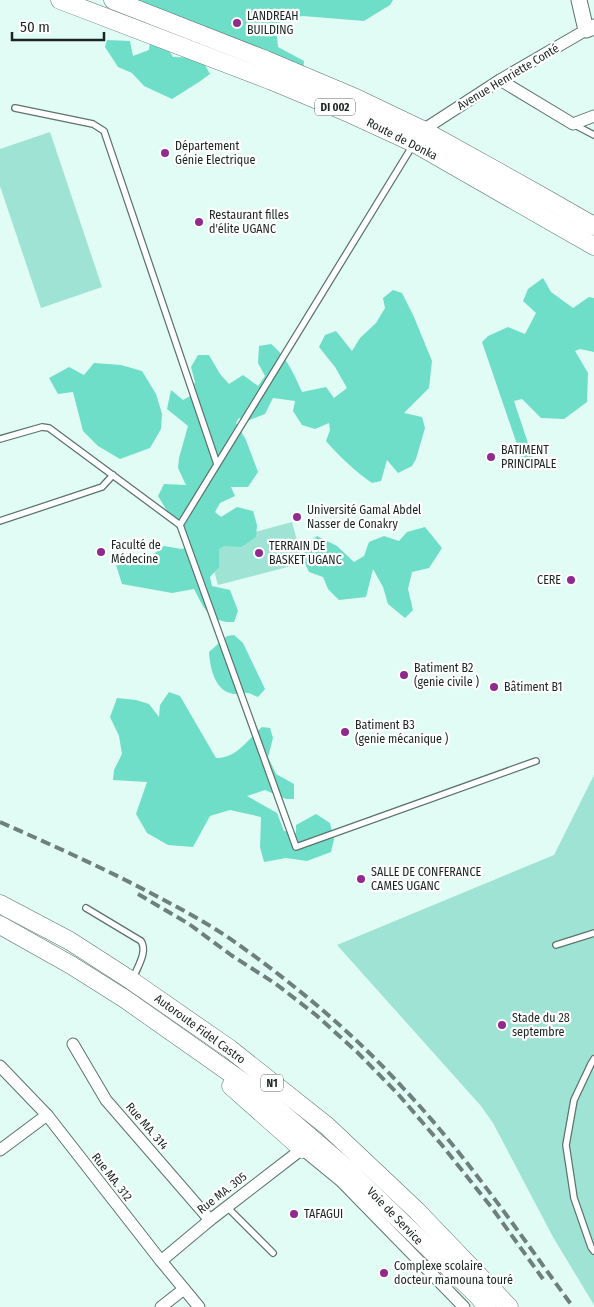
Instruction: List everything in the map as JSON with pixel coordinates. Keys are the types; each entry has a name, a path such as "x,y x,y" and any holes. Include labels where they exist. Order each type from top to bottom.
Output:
{"main road":[{"name":"Route de Donka","path":"60,0 272,81 351,114 418,137 538,194 594,226"},
{"name":"Route de Donka","path":"113,0 356,98 594,246"},
{"path":"579,0 590,28"},
{"name":"Autoroute Fidel Castro","path":"0,904 70,941 132,981 230,1049 327,1126 417,1211 509,1307"},
{"name":"Autoroute Fidel Castro","path":"0,925 71,965 124,998 260,1094 346,1168 478,1296 487,1307"},
{"path":"124,998 160,1024 302,1149"}],"street":[{"name":"Avenue Henriette Conté","path":"418,137 500,80 590,28"},
{"path":"500,80 573,124 594,116"},
{"name":"Rue MA. 314","path":"73,1044 106,1100 210,1220"},
{"name":"Rue MA. 312","path":"0,1066 47,1115 199,1307"},
{"path":"0,1150 47,1115"},
{"name":"Rue MA. 305","path":"161,1261 210,1220 302,1149"},
{"name":"Voie de Service","path":"302,1149 341,1181 464,1307"},
{"path":"160,1307 184,1288"}],"lane":[{"path":"15,108 94,124 104,131 217,464"},
{"path":"573,124 594,135"},
{"path":"180,525 418,137"},
{"path":"0,439 42,427 49,428 180,525 296,847 536,761"},
{"path":"0,521 102,488 113,476"},
{"path":"86,908 141,941 144,946 144,952 132,981"},
{"path":"556,945 594,933"},
{"path":"594,1060 574,1100 566,1144 574,1198 594,1251"},
{"path":"227,1207 273,1253"}],"green space":[{"path":"134,0 393,0 390,5 364,21 303,16 282,20 276,28 278,47 304,61 303,74 259,60 257,83 240,79 218,47 188,33 167,48 173,57 201,58 210,74 172,99 144,86 132,73 118,67 105,47 107,40 130,41 133,56 149,50 150,41 157,34 142,5"},
{"path":"50,132 102,287 41,308 0,186 0,149"},
{"path":"543,278 551,292 573,308 589,297 594,298 594,352 580,349 575,351 588,373 587,402 564,419 541,418 522,399 514,401 533,458 523,462 482,342 488,336 508,327 525,334 536,313 523,301 528,289"},
{"path":"393,290 402,293 432,361 429,388 404,413 422,417 425,428 416,459 412,466 398,473 387,460 381,481 372,483 348,464 326,441 330,430 329,423 315,429 302,425 293,411 295,401 273,398 265,414 247,421 239,418 236,423 246,440 258,472 248,487 231,487 235,496 220,503 215,512 221,517 237,507 253,511 257,525 256,537 241,547 224,546 219,549 219,567 210,577 212,586 230,590 238,611 234,622 219,620 208,613 194,589 172,593 122,584 116,565 127,558 146,560 164,546 181,549 191,547 186,532 172,519 158,496 164,484 186,485 178,468 188,426 167,409 171,390 183,400 190,396 195,382 191,367 198,355 209,355 220,374 229,384 243,375 258,386 265,376 258,363 259,346 271,344 293,372 302,392 326,387 334,398 347,388 335,367 319,347 325,335 336,331 352,351 360,338 376,323 385,308 383,298"},
{"path":"94,363 121,365 142,371 156,394 162,414 161,429 150,448 120,459 98,446 83,431 73,392 58,394 49,378 69,367 84,375"},
{"path":"292,522 303,563 218,585 207,545"},
{"path":"425,527 442,548 429,568 412,572 408,589 413,610 405,618 388,604 383,587 373,569 366,597 339,600 328,589 323,577 309,572 302,557 307,544 317,536 337,546 354,562 364,556 369,542 384,536 399,541 407,532"},
{"path":"234,635 243,643 265,689 258,697 248,693 234,694 222,689 212,672 209,652 227,636"},
{"path":"169,692 180,696 216,758 236,752 262,727 270,728 273,738 268,757 276,774 294,784 294,799 286,799 265,790 247,796 277,813 284,831 296,833 296,825 316,814 330,823 334,839 331,852 307,861 286,858 264,862 260,847 261,817 230,810 210,816 193,847 168,845 147,833 136,814 147,782 113,780 114,770 122,754 119,736 110,717 117,698 136,700 149,704 159,717 160,705"},
{"name":"Stade du 28 septembre","path":"594,775 594,1305 553,1237 493,1123 481,1106 337,945 554,855"}],"railway":[{"path":"0,822 121,878 200,920 230,938 325,1012 385,1069 449,1141 492,1195 573,1307"},
{"path":"138,894 189,924 231,955 276,984 316,1015 357,1052 398,1094 441,1144 492,1208 543,1279"}],"place":[{"name":"LANDREAH BUILDING","path":"237,23"},
{"name":"Département Génie Electrique","path":"165,153"},
{"name":"Restaurant filles d'élite UGANC","path":"199,222"},
{"name":"BATIMENT PRINCIPALE","path":"491,457"},
{"name":"Université Gamal Abdel Nasser de Conakry","path":"297,517"},
{"name":"Faculté de Médecine","path":"101,552"},
{"name":"TERRAIN DE BASKET UGANC","path":"259,553"},
{"name":"CERE","path":"571,580"},
{"name":"Batiment B2 (genie civile )","path":"404,675"},
{"name":"Bâtiment B1","path":"494,687"},
{"name":"Batiment B3 (genie mécanique )","path":"345,732"},
{"name":"SALLE DE CONFERANCE CAMES UGANC","path":"361,879"},
{"name":"Stade du 28 septembre","path":"502,1025"},
{"name":"TAFAGUI","path":"294,1214"},
{"name":"Complexe scolaire docteur mamouna touré","path":"384,1273"}]}
